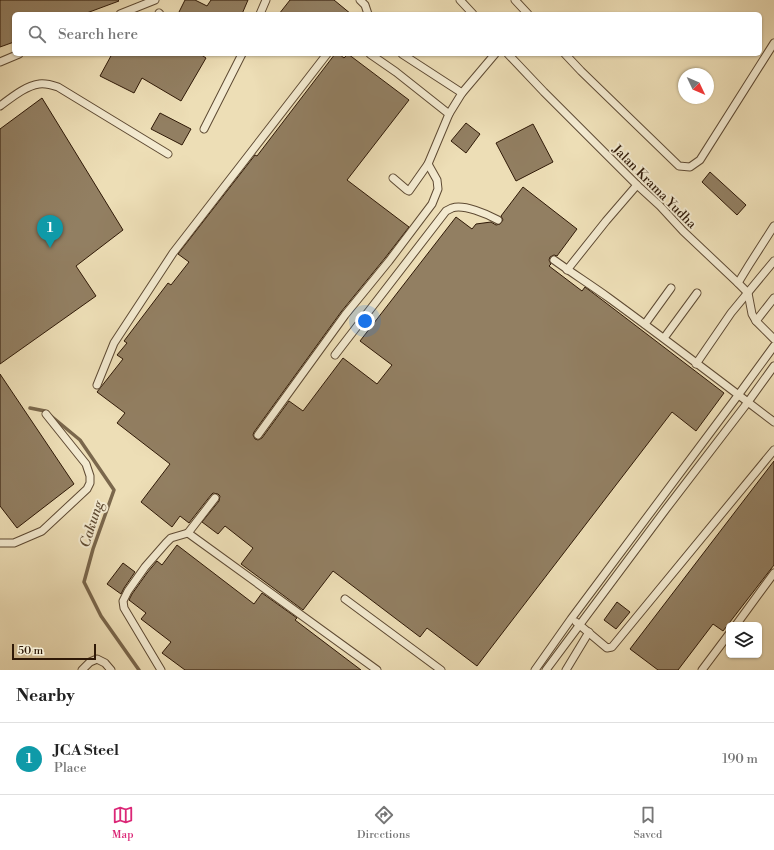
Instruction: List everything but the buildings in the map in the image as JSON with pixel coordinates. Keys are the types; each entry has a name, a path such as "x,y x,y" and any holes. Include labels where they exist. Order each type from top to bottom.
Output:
{"lane":[{"path":"125,12 155,0"},
{"path":"261,12 266,0"},
{"path":"360,0 365,5 367,12"},
{"path":"460,0 471,12"},
{"path":"515,0 526,12"},
{"path":"567,56 580,71 679,166 690,166 700,160 774,43"},
{"path":"0,62 14,56"},
{"path":"204,129 241,56"},
{"path":"97,386 114,343 173,253 325,56"},
{"path":"373,56 396,72 449,114"},
{"path":"405,56 462,93"},
{"path":"393,178 409,191 428,164 449,114 462,93 492,56"},
{"name":"Jalan Krama Yudha","path":"510,56 636,185 660,206 683,231 748,293"},
{"path":"0,106 32,85 40,83 58,86 168,154"},
{"path":"258,435 345,315 389,261 432,204 438,189 437,180 428,164"},
{"path":"567,270 636,185"},
{"path":"335,355 446,211 453,208 463,207 498,220"},
{"path":"738,283 774,226"},
{"path":"554,260 605,294 774,422"},
{"path":"696,364 731,314 774,261"},
{"path":"645,324 671,288"},
{"path":"748,293 752,314 756,322 774,339"},
{"path":"664,338 697,294"},
{"path":"756,322 774,298"},
{"path":"535,670 571,618 774,346"},
{"path":"546,670 774,366"},
{"path":"0,543 14,543 42,531 87,489 90,483 90,476 86,464 46,414"},
{"path":"571,618 607,648 612,646 774,450"},
{"path":"161,670 124,608 124,600 128,591 136,580 171,538 188,533 215,498"},
{"path":"188,533 377,670"},
{"path":"738,622 774,573"},
{"path":"345,599 430,667 441,670"},
{"path":"566,670 589,632"},
{"path":"702,670 726,638"},
{"path":"82,670 90,662 97,659 105,663 110,670"}],"waterway":[{"name":"Cakung","path":"30,408 45,411 80,440 114,490 93,549 84,582 101,616 139,670"}],"place":[{"name":"JCA Steel","path":"50,248"}]}
